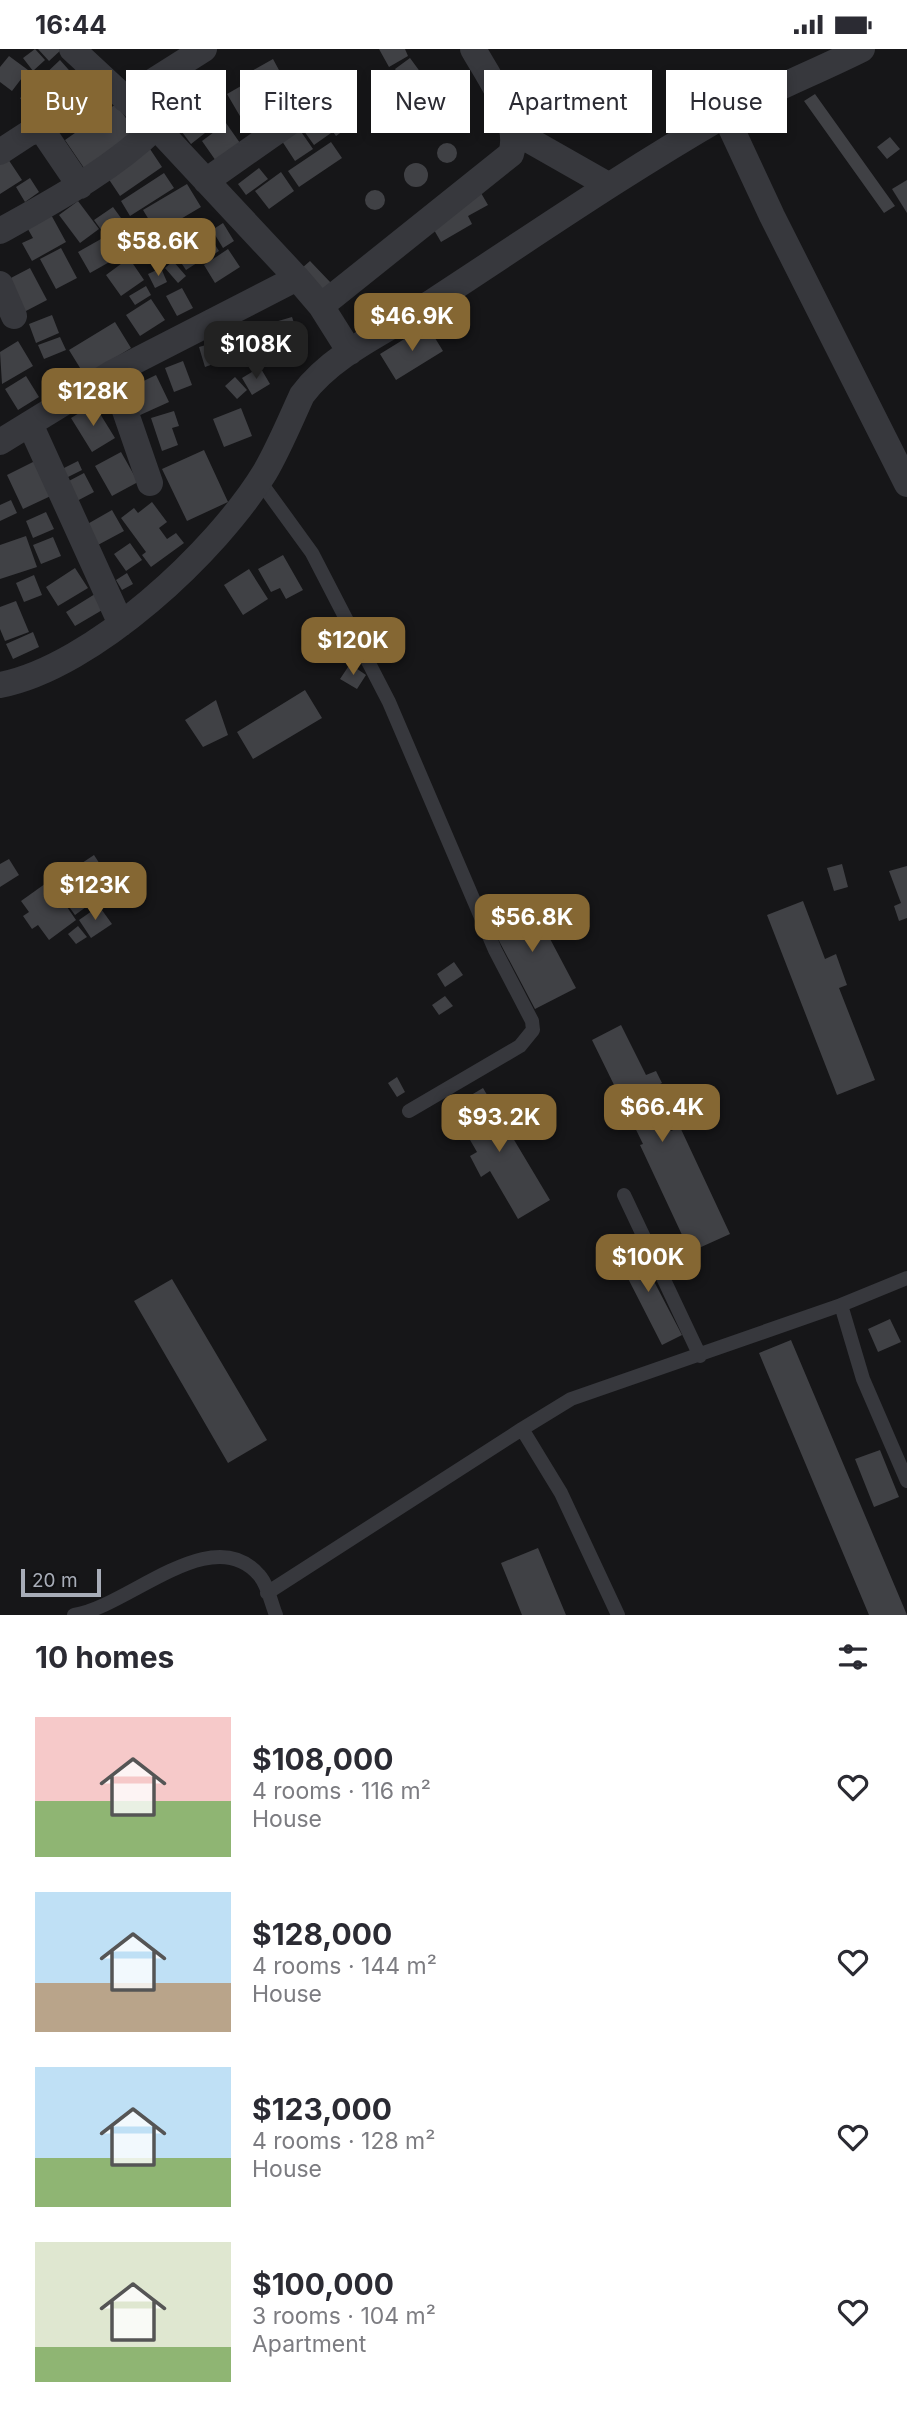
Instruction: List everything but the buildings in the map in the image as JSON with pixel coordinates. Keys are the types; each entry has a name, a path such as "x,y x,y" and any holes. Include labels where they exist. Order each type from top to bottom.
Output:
{"street":[{"path":"72,49 125,99 204,49"},
{"path":"472,49 484,70"},
{"path":"787,79 824,57 862,49"},
{"path":"0,152 29,133 39,130 46,136 80,186"},
{"path":"0,231 80,186 150,133"},
{"path":"162,133 321,306 351,352"},
{"path":"206,181 274,133"},
{"path":"321,306 511,154 513,133"},
{"path":"517,133 608,185"},
{"path":"0,685 14,682 71,656 121,624 161,591 218,537 259,480 302,395 311,383 351,352 608,185 695,133"},
{"path":"733,133 772,216 902,457 907,484"},
{"path":"0,442 112,373 296,278"},
{"path":"0,284 14,316"},
{"path":"112,373 150,483"},
{"path":"30,424 121,624"}],"lane":[{"path":"259,480 312,553 389,702 495,950 532,1021 533,1030 520,1046 409,1111"},
{"path":"624,1195 700,1356"},
{"path":"267,1593 571,1399 842,1305 907,1278"},
{"path":"842,1305 863,1379 907,1481"},
{"path":"522,1429 561,1493 618,1615"},
{"path":"74,1615 90,1613 172,1570 216,1555 242,1559 261,1577 276,1615"}]}
